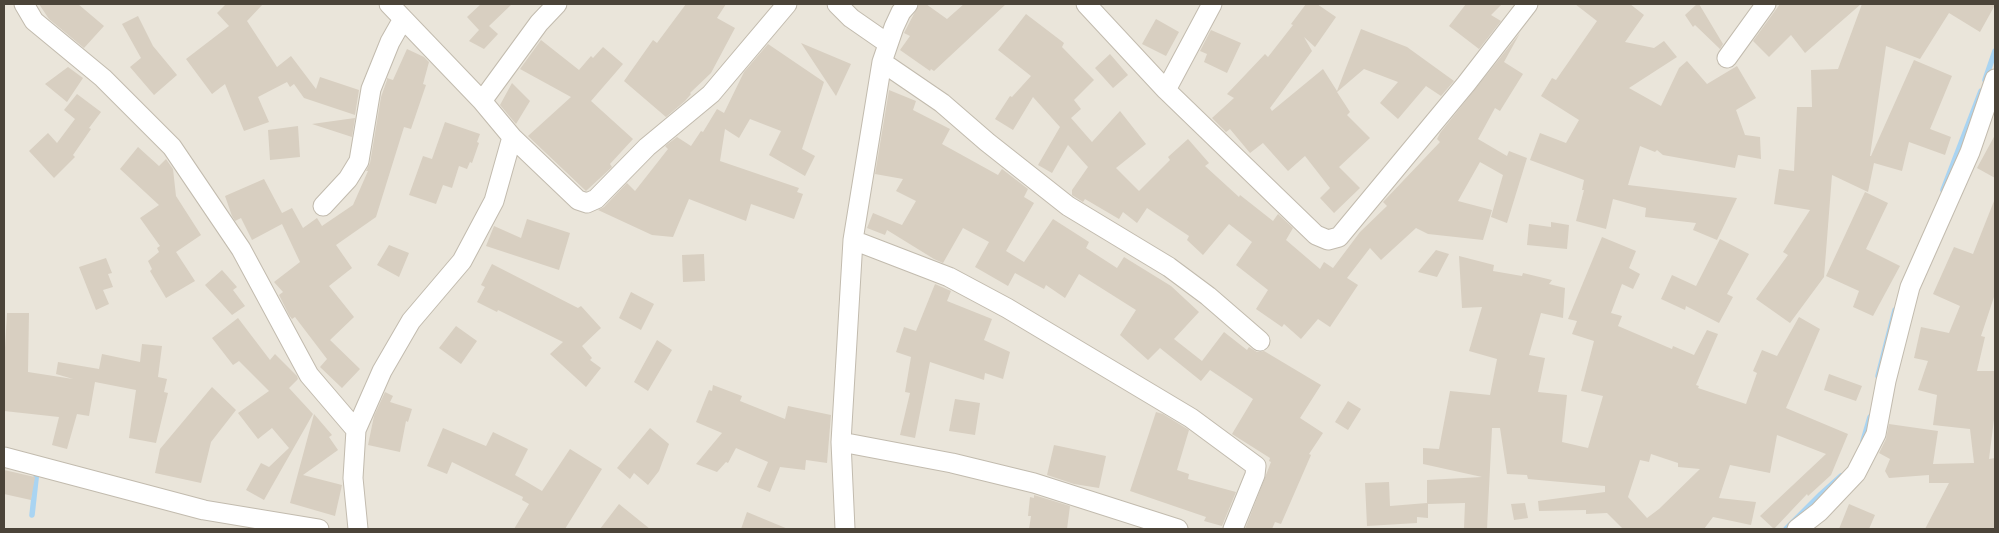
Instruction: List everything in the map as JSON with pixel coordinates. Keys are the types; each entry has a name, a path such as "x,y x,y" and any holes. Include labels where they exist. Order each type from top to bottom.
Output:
{"street":[{"path":"24,4 34,21 103,78 172,147 240,249 309,375 356,430"},
{"path":"389,4 482,102 512,137 578,200 587,203 596,199 647,146 711,94 787,4"},
{"path":"482,102 539,23 558,4"},
{"path":"836,4 851,18 888,43"},
{"path":"845,529 841,442 853,240 882,62 901,12 908,4"},
{"path":"1086,4 1166,90 1316,234 1328,240 1338,237 1455,98 1528,4"},
{"path":"1166,90 1212,4"},
{"path":"1727,58 1766,4"},
{"path":"323,206 348,179 359,161 371,89 390,42 403,19"},
{"path":"882,62 942,103 986,142 1068,206 1169,267 1208,296 1260,341"},
{"path":"1797,529 1819,512 1856,473 1876,434 1886,381 1910,287 1970,152 1995,79"},
{"path":"358,529 353,478 356,430 382,371 411,321 462,261 494,201 512,137"},
{"path":"853,240 949,277 1008,308 1191,418 1256,466 1255,475 1233,529"},
{"path":"841,442 952,463 1034,483 1178,529"},
{"path":"4,457 204,510 319,529"}],"shaded area":[{"path":"4,4 1995,4 1995,529 4,529"}],"building":[{"path":"39,4 78,4 104,26 84,48 49,19"},
{"path":"226,4 263,4 247,21 277,67 291,56 316,89 320,77 359,90 355,115 304,98 294,84 290,87 287,82 258,97 269,122 244,131 225,84 212,94 186,59 229,26 217,13"},
{"path":"481,4 512,4 489,26 498,34 484,49 469,41 479,30 467,17"},
{"path":"686,4 726,4 717,18 735,28 711,73 690,93 685,101 666,117 624,81 653,40 657,43"},
{"path":"919,4 926,4 947,19 964,4 1006,4 934,71 931,69 930,71 900,50 910,36 904,33"},
{"path":"1306,4 1317,4 1336,17 1315,47 1304,37 1312,51 1270,108 1272,111 1323,69 1337,91 1361,29 1407,47 1454,81 1441,96 1426,86 1398,119 1380,103 1398,82 1364,69 1337,92 1350,112 1347,115 1370,138 1339,167 1360,188 1334,213 1320,198 1330,188 1305,156 1288,171 1263,143 1250,153 1230,129 1226,132 1212,118 1234,98 1227,94 1265,54 1268,57 1293,25 1291,24"},
{"path":"1466,4 1502,4 1491,15 1501,21 1479,49 1449,26"},
{"path":"1575,4 1630,4 1644,15 1625,42 1654,48 1664,41 1677,57 1629,88 1661,106 1679,68 1687,61 1707,84 1737,66 1756,98 1736,110 1745,135 1760,137 1761,159 1738,155 1735,168 1663,155 1657,150 1655,152 1640,146 1628,185 1737,198 1717,240 1693,230 1696,223 1645,217 1646,208 1613,199 1606,229 1576,221 1584,190 1582,190 1584,180 1530,160 1540,133 1566,143 1579,120 1541,96 1552,78 1556,80 1597,21"},
{"path":"1699,4 1723,44 1720,49 1695,25 1693,27 1685,15"},
{"path":"1780,4 1861,4 1805,53 1791,35 1769,57 1753,41"},
{"path":"1862,4 1995,5 1980,32 1949,13 1920,59 1886,46 1870,156 1914,60 1952,76 1930,129 1951,137 1945,155 1909,142 1902,171 1874,163 1868,192 1832,175 1824,277 1790,323 1756,299 1788,255 1783,252 1810,210 1774,204 1779,169 1794,171 1797,107 1812,107 1811,70 1838,69"},
{"path":"1026,14 1064,43 1062,47 1094,80 1074,100 1081,109 1071,118 1092,142 1120,111 1146,144 1116,168 1139,191 1170,160 1168,157 1188,139 1209,163 1205,166 1239,197 1240,195 1273,221 1278,214 1293,228 1286,240 1320,269 1324,262 1333,268 1360,232 1387,206 1383,202 1440,142 1437,139 1440,133 1520,33 1504,62 1523,74 1500,111 1495,108 1478,139 1507,156 1509,151 1527,158 1507,223 1491,217 1503,175 1480,162 1458,201 1492,210 1483,240 1428,234 1416,228 1381,260 1370,248 1347,278 1358,285 1330,327 1318,319 1301,339 1284,324 1282,327 1256,309 1268,290 1236,265 1252,242 1229,224 1203,255 1187,240 1189,236 1147,208 1137,223 1123,212 1119,219 1085,199 1083,202 1072,195 1072,190 1088,167 1068,145 1052,173 1038,165 1060,127 1033,97 1013,130 995,119 1010,96 1012,97 1031,76 998,50"},
{"path":"138,16 153,46 177,75 154,95 130,67 141,58 122,24"},
{"path":"1156,19 1179,32 1166,56 1142,44"},
{"path":"1211,30 1241,43 1227,73 1204,62 1207,54 1200,51"},
{"path":"541,40 579,70 591,56 593,58 603,47 623,64 591,101 633,139 610,164 612,167 586,191 528,136 571,97 520,69"},
{"path":"801,43 851,64 836,96"},
{"path":"768,44 824,82 802,149 815,156 805,176 769,155 781,131 750,119 739,138 725,129 720,161 799,188 797,192 803,194 794,219 751,204 746,221 689,199 673,237 652,235 598,210 604,207 627,183 635,191 668,149 665,146 677,137 691,146 701,131 703,132 717,109 724,113 744,72"},
{"path":"407,49 424,57 429,62 423,84 426,85 411,129 404,127 376,217 336,245 352,268 329,286 354,317 330,340 360,369 342,388 320,367 327,359 295,317 292,319 289,315 279,295 283,292 274,282 300,262 282,224 252,240 241,218 235,221 225,196 264,179 282,213 292,208 303,228 317,218 322,226 353,205 368,171 366,171 370,163 381,97 387,78 393,80"},
{"path":"1110,54 1128,75 1113,88 1095,68"},
{"path":"68,67 83,78 67,102 45,84"},
{"path":"512,83 530,101 516,124 500,105"},
{"path":"889,90 916,101 913,110 950,129 942,144 998,175 1002,169 1028,189 1024,197 1034,203 1006,251 1024,262 1053,219 1089,242 1086,248 1117,268 1124,257 1171,286 1199,312 1174,339 1202,361 1224,332 1247,350 1249,347 1257,352 1264,351 1321,385 1300,418 1323,433 1309,454 1311,455 1281,524 1275,522 1272,529 1245,529 1271,462 1269,461 1270,458 1232,434 1253,399 1210,370 1201,381 1160,348 1148,360 1120,335 1136,310 1079,274 1065,298 1046,285 1044,289 1015,273 1008,286 975,267 989,242 963,228 943,263 887,230 885,235 867,228 873,213 902,225 916,201 896,191 903,179 875,174"},
{"path":"77,94 101,112 73,155 75,157 54,178 29,151 48,133 57,143 75,119 64,110"},
{"path":"355,118 352,137 312,124"},
{"path":"445,122 480,134 472,163 470,162 467,169 459,166 452,188 443,185 436,204 409,195 423,156 432,159"},
{"path":"298,126 300,157 270,160 268,130"},
{"path":"1995,135 1995,178 1977,168"},
{"path":"138,147 159,166 166,159 173,169 176,196 201,235 176,252 195,281 166,298 150,271 152,269 148,261 159,252 157,248 160,246 140,218 159,205 120,169"},
{"path":"1865,192 1888,203 1866,249 1900,266 1873,316 1853,307 1859,291 1826,276"},
{"path":"1994,201 1995,294 1981,336 1985,337 1977,371 1995,371 1995,411 1989,459 1995,458 1995,529 1925,529 1949,483 1929,483 1929,475 1889,478 1885,471 1890,459 1879,453 1886,439 1889,424 1938,431 1933,464 1974,463 1970,429 1933,425 1937,395 1918,390 1928,361 1914,358 1921,327 1949,333 1960,306 1933,294 1954,247 1973,254"},
{"path":"527,219 570,233 559,270 486,246 494,226 521,238"},
{"path":"1551,222 1569,225 1567,249 1527,245 1529,224 1551,227"},
{"path":"1602,237 1636,251 1629,268 1640,274 1633,289 1622,284 1611,313 1622,316 1618,326 1672,349 1673,346 1694,355 1707,330 1718,334 1696,385 1699,386 1698,388 1746,404 1757,373 1753,371 1762,350 1777,356 1799,317 1820,329 1786,408 1848,434 1831,475 1808,496 1807,494 1774,529 1760,516 1826,454 1777,435 1770,473 1730,465 1719,498 1756,502 1751,525 1713,517 1704,529 1623,529 1607,513 1586,514 1586,510 1539,511 1538,501 1605,492 1605,486 1528,479 1527,475 1507,474 1500,428 1492,428 1487,529 1464,528 1465,503 1428,504 1428,518 1417,517 1417,523 1367,526 1365,483 1389,482 1390,506 1427,503 1427,480 1482,477 1423,464 1423,448 1439,449 1450,391 1490,395 1497,359 1469,351 1482,307 1462,308 1459,256 1494,265 1493,271 1522,276 1523,273 1552,280 1549,284 1565,288 1563,318 1541,313 1529,355 1545,358 1538,392 1567,395 1562,442 1588,448 1603,396 1581,391 1594,341 1572,334 1577,321 1568,319","holes":["1651,454 1678,463 1678,467 1700,469 1659,509 1647,518 1628,497 1640,460 1649,462"]},
{"path":"1720,239 1749,254 1727,294 1733,297 1719,323 1686,306 1685,310 1661,299 1672,275 1696,286"},
{"path":"389,245 409,253 399,277 377,265"},
{"path":"1436,250 1449,254 1437,277 1418,272"},
{"path":"704,254 705,281 683,282 682,255"},
{"path":"106,258 112,273 108,274 113,287 103,290 109,304 96,310 79,267"},
{"path":"492,264 578,308 581,306 601,328 582,346 592,358 590,360 601,368 586,387 550,354 563,342 498,310 497,312 477,302 485,287 481,285"},
{"path":"222,270 237,287 233,290 245,306 232,315 205,285"},
{"path":"935,284 951,291 947,301 992,319 984,340 1010,352 1003,379 985,373 984,380 930,362 915,438 900,435 910,393 905,392 911,357 896,352 904,327 916,331"},
{"path":"631,292 654,304 641,330 619,318"},
{"path":"7,313 29,313 28,372 73,379 56,374 58,362 99,369 102,354 140,362 142,344 162,346 158,377 167,379 164,392 168,393 156,443 129,438 136,390 95,382 89,416 77,414 67,449 52,445 59,417 4,411"},
{"path":"238,318 270,360 275,354 297,376 298,379 289,388 313,414 264,500 246,490 261,463 269,467 289,448 272,428 258,439 238,413 269,391 239,361 233,365 212,338"},
{"path":"456,326 477,341 461,364 439,348"},
{"path":"657,340 672,350 648,391 634,382"},
{"path":"1829,374 1862,386 1856,401 1824,390"},
{"path":"713,385 742,396 740,401 785,419 788,406 831,415 827,463 806,460 805,470 780,467 770,492 757,487 768,462 736,448 728,463 726,462 717,472 696,464 722,433 696,422 709,390 712,391"},
{"path":"212,387 236,410 211,442 201,483 155,473 160,449"},
{"path":"385,392 393,396 390,402 412,409 408,422 406,421 400,452 368,445 374,416"},
{"path":"955,399 980,403 975,435 949,431"},
{"path":"1348,401 1361,409 1348,430 1335,422"},
{"path":"1156,412 1163,414 1189,430 1177,470 1189,474 1188,479 1236,492 1222,526 1204,521 1206,517 1130,491"},
{"path":"314,414 332,435 329,437 338,450 303,475 342,485 335,516 290,503"},
{"path":"443,428 486,446 493,432 528,449 515,475 542,491 570,449 602,469 565,529 514,529 529,504 522,500 523,497 452,462 447,474 427,466"},
{"path":"650,428 669,444 659,471 648,485 634,473 630,479 617,468"},
{"path":"1054,445 1106,456 1099,488 1074,484 1047,475"},
{"path":"4,470 35,477 31,500 4,494"},
{"path":"1034,495 1070,506 1067,529 1029,529 1031,516 1028,516 1030,497 1034,498"},
{"path":"1525,503 1528,518 1514,520 1511,504"},
{"path":"619,504 650,529 600,529"},
{"path":"1849,504 1875,515 1869,529 1839,529"},
{"path":"747,512 788,529 741,529"}],"waterway":[{"path":"1985,80 1995,51"},
{"path":"1943,190 1981,91"},
{"path":"1878,376 1895,310"},
{"path":"1863,441 1870,417"},
{"path":"32,515 37,470"},
{"path":"1786,529 1841,476"}]}
